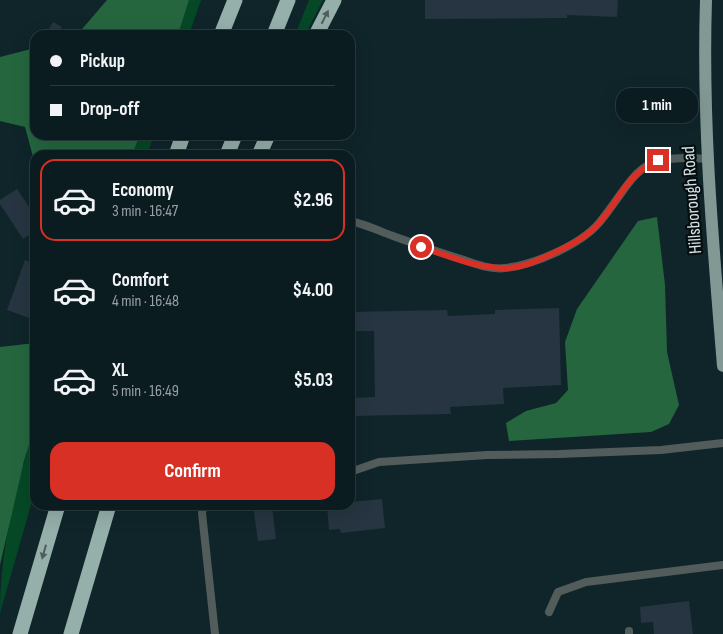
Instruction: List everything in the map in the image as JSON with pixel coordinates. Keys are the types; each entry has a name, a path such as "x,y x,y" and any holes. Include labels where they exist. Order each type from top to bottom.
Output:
{"highway":[{"path":"223,30 235,0"},
{"path":"276,30 288,0"},
{"path":"319,30 334,0"},
{"path":"20,634 57,510"},
{"path":"71,634 107,510"},
{"path":"99,537 113,510"}],"main road":[{"name":"Hillsborough Road","path":"706,0 704,79 707,159 720,305 723,366"}],"lane":[{"path":"355,223 472,263 504,268 530,264 582,238 598,224 629,181 642,168 658,160 679,157 707,159"},
{"path":"355,470 379,462 487,455 661,450 723,443"},
{"path":"203,510 215,634"},
{"path":"549,612 558,592 586,582 723,565"}],"green space":[{"path":"107,0 189,0 180,30 81,30"},
{"path":"189,0 201,0 191,30 180,30"},
{"path":"309,0 323,0 308,30 297,30"},
{"path":"30,49 30,140 138,140 134,150 31,150 25,127 0,121 0,57"},
{"path":"138,140 152,140 149,150 134,150"},
{"path":"657,217 665,285 667,352 679,405 669,424 651,432 509,441 506,423 526,411 556,403 568,390 565,342 577,309 638,221"},
{"path":"30,344 30,442 0,565 0,347"},
{"path":"30,444 30,508 0,613 6,542"}],"building":[{"path":"425,0 618,0 617,17 567,15 567,18 425,19"},
{"path":"53,22 62,27 60,30 48,30"},
{"path":"17,189 30,208 30,234 23,239 0,204 0,200"},
{"path":"25,260 30,262 29,318 7,310"},
{"path":"559,308 561,385 503,388 504,404 450,407 451,414 355,416 355,398 375,397 374,331 355,331 355,312 447,310 448,316 495,314 495,310"},
{"path":"382,499 385,528 341,533 340,529 329,530 327,510 355,510 355,502"},
{"path":"254,510 273,510 276,539 258,541"},
{"path":"689,601 693,634 654,634 653,622 641,623 640,607"}],"route":[{"path":"421,247 479,265 504,268 530,264 582,238 598,224 629,181 642,168 658,160"}]}
